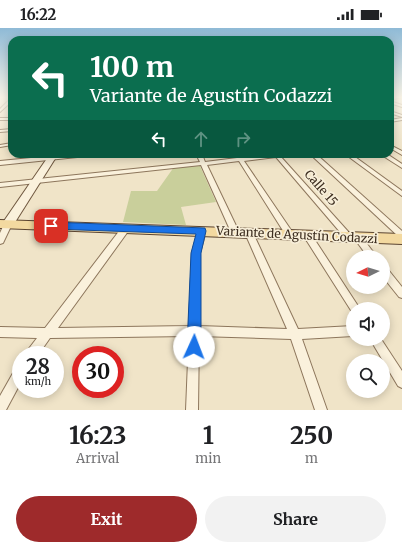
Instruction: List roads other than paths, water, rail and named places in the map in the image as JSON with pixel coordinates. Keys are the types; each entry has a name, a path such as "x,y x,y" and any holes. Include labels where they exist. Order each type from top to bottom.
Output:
{"main road":[{"name":"Variante de Agustín Codazzi","path":"4,224 402,239"}],"street":[{"path":"0,164 39,158"},
{"path":"0,241 4,224 37,181 51,158"},
{"path":"201,158 235,232"},
{"path":"0,185 203,163 233,158"},
{"path":"240,158 290,235"},
{"name":"Calle 15","path":"280,158 366,250"},
{"path":"317,158 402,235"},
{"path":"353,158 402,194"},
{"path":"389,158 402,166"},
{"path":"38,346 126,228"},
{"path":"192,410 196,253 202,231"},
{"path":"250,233 295,334 321,410"},
{"path":"308,236 350,302"},
{"path":"390,279 402,294"},
{"path":"0,332 47,333 195,331 295,334 346,330"},
{"path":"379,346 402,382"},
{"path":"0,408 12,386"}]}
